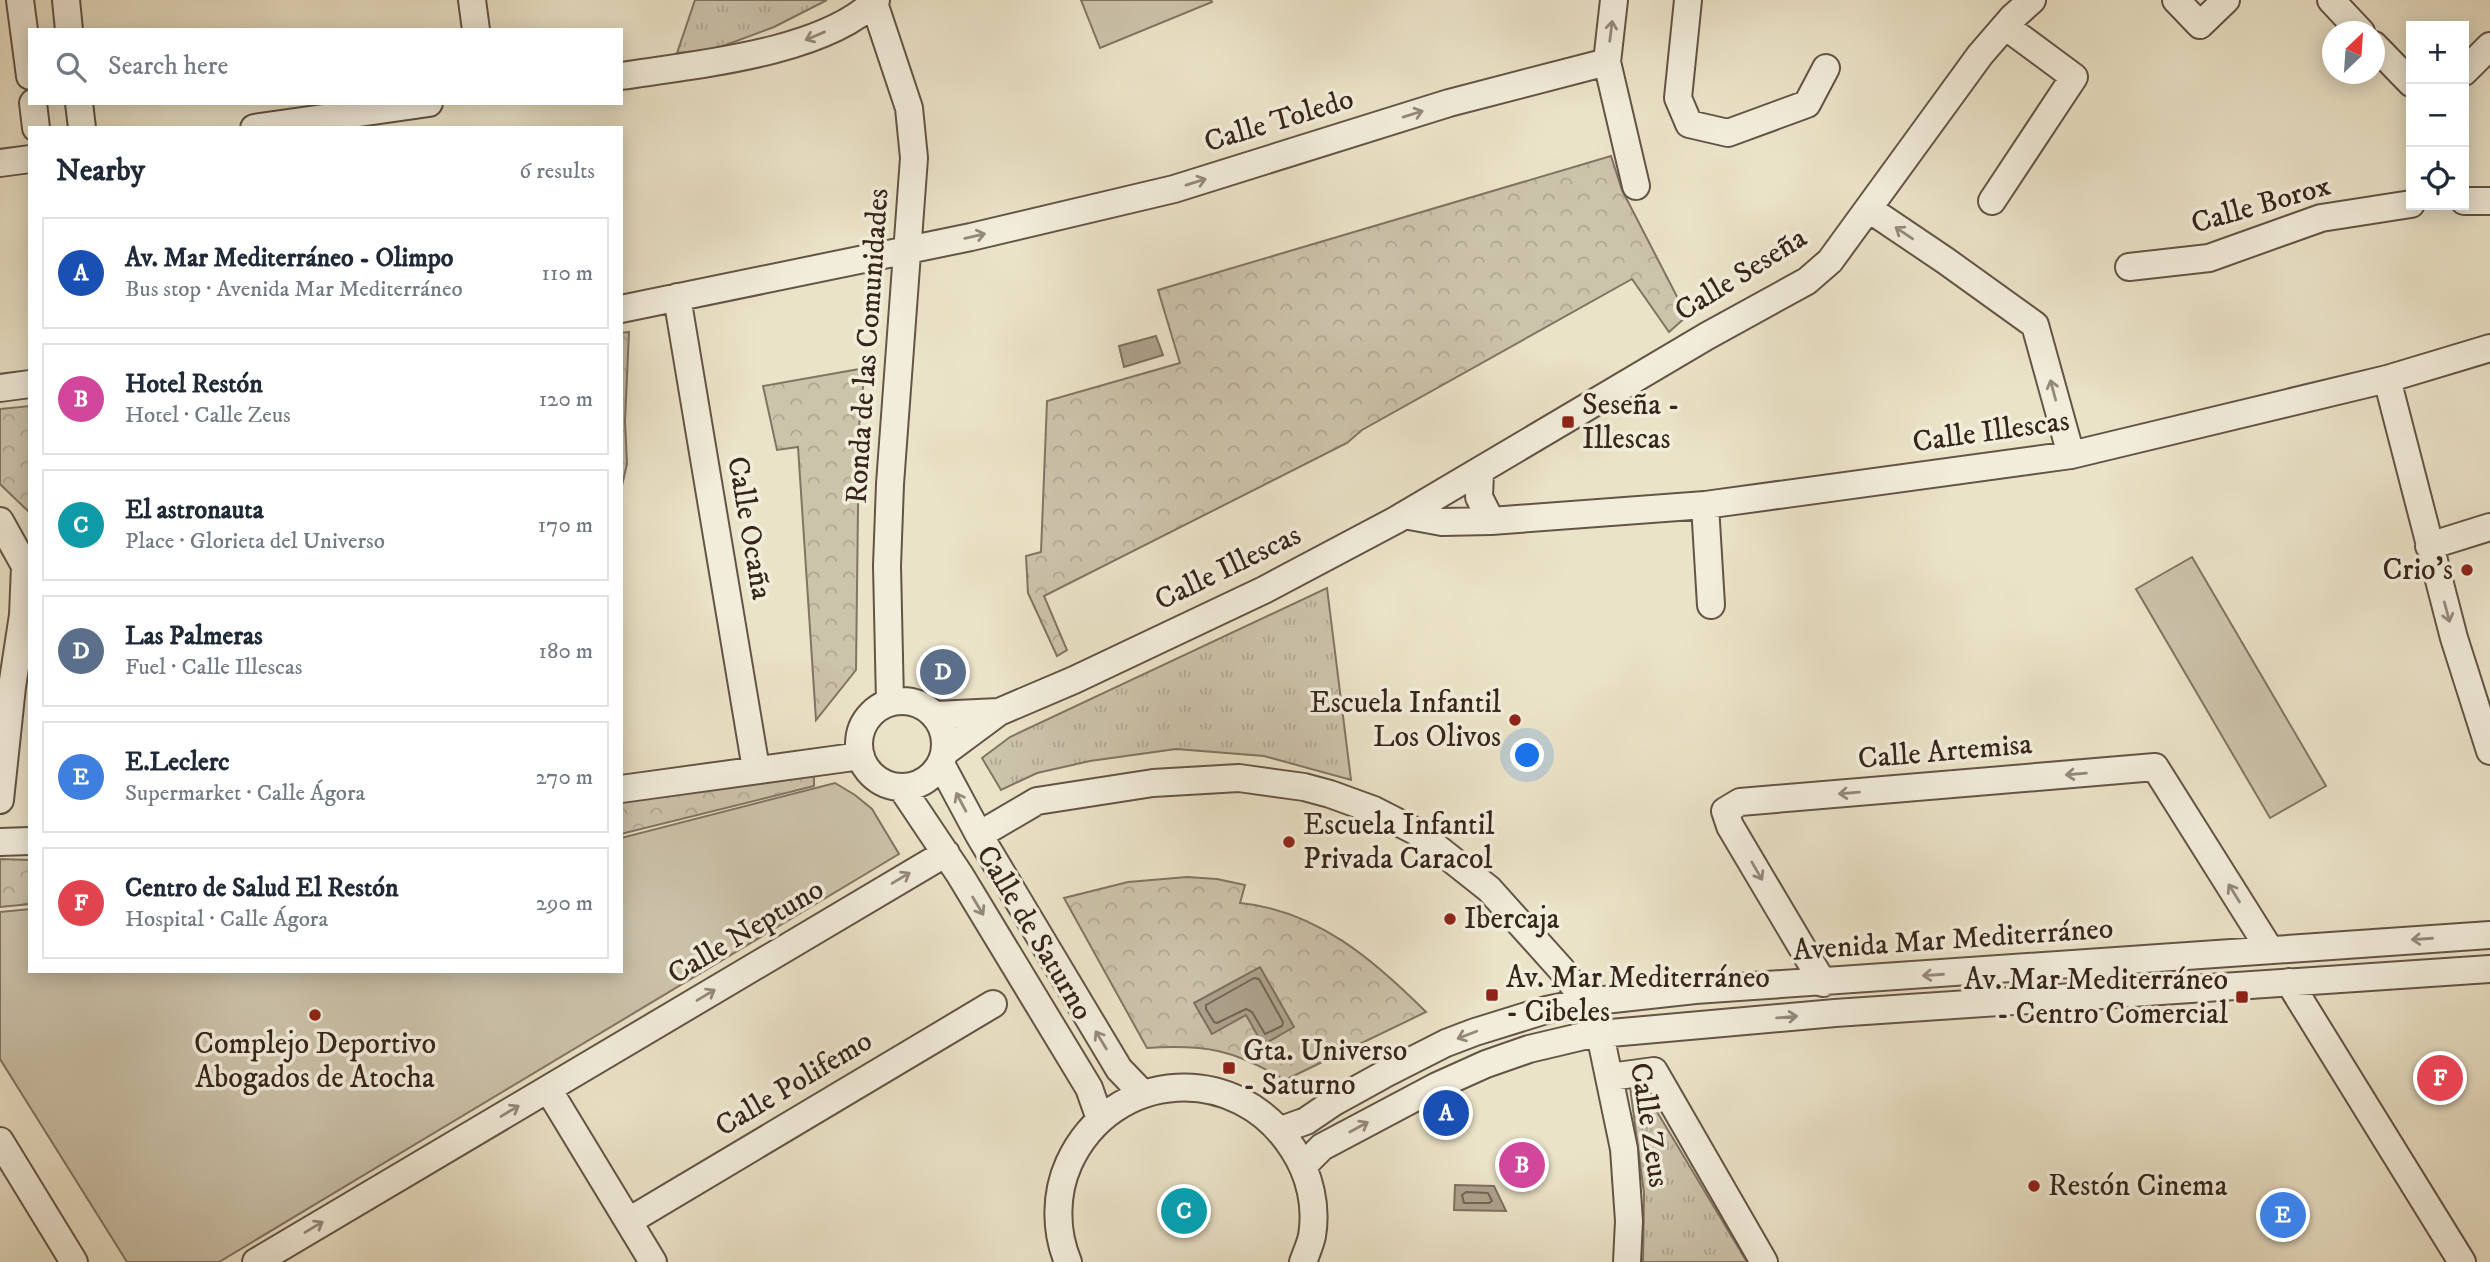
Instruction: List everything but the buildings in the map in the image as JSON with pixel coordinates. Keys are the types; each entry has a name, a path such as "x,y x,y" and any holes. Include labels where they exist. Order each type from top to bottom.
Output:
{"street":[{"path":"20,0 28,61"},
{"path":"66,0 69,28"},
{"path":"472,0 475,28"},
{"path":"1614,0 1607,62 1636,187"},
{"path":"1688,0 1678,98 1689,124 1728,132 1807,104 1826,68"},
{"name":"Calle Seseña","path":"1404,515 1707,336 1807,281 1830,261 1980,55 2032,0"},
{"path":"2176,0 2200,25 2227,0"},
{"path":"2331,0 2351,21"},
{"path":"623,76 787,48 852,20 874,1"},
{"name":"Ronda de las Comunidades","path":"874,1 909,108 914,158 890,484 887,566 890,702"},
{"path":"1992,201 2074,77 2005,26"},
{"path":"2469,67 2490,46"},
{"path":"2385,56 2406,78"},
{"name":"Calle Toledo","path":"623,309 908,250 1174,189 1448,103 1607,62"},
{"path":"33,105 36,126"},
{"path":"79,105 82,126"},
{"path":"268,126 415,105"},
{"path":"0,163 28,159"},
{"path":"2469,201 2490,201"},
{"name":"Calle Borox","path":"2129,267 2209,258 2321,218 2406,205"},
{"path":"1869,209 2035,325 2071,456"},
{"name":"Calle Ocaña","path":"677,297 756,769"},
{"name":"Calle Illescas","path":"943,758 999,712 1074,680 1251,596 1404,515 1442,522 1492,521 1705,505 2071,456 2387,379 2490,348"},
{"path":"2387,379 2454,638 2490,751"},
{"path":"0,388 28,384"},
{"path":"1480,472 1479,497 1492,521"},
{"path":"1705,505 1711,605"},
{"path":"0,521 25,566 23,615 0,800"},
{"path":"2429,547 2490,527"},
{"path":"913,701 935,715 945,733 943,758 925,781 901,787 880,780 867,769 861,756 859,739 864,723 875,710 890,702 913,701"},
{"name":"Calle Illescas","path":"935,715 999,712"},
{"path":"623,789 861,756"},
{"name":"Calle de Saturno","path":"943,758 979,835 1119,1069 1143,1094"},
{"name":"Calle Artemisa","path":"1822,983 1730,826 1725,811 1740,802 2155,767 2270,950"},
{"name":"Calle Zeus","path":"979,835 1037,801 1153,783 1239,778 1304,787 1374,810 1416,832 1489,889 1561,969 1586,1002 1600,1034 1624,1149 1629,1221 1628,1262"},
{"name":"Calle de Saturno","path":"901,787 946,853 1089,1088 1100,1119"},
{"path":"0,842 28,841"},
{"name":"Calle Neptuno","path":"256,1262 946,853"},
{"name":"Avenida Mar Mediterráneo","path":"1281,1130 1306,1121 1334,1102 1446,1043 1535,1013 1586,1002 1659,993 2490,935"},
{"path":"1304,1166 1322,1147 1437,1086 1486,1064 1529,1049 1600,1034 1835,1013 2490,969"},
{"path":"2289,982 2462,1262"},
{"name":"Calle Polifemo","path":"629,1220 993,1004"},
{"path":"1611,1077 1654,1071 1764,1262"},
{"path":"1059,1258 1057,1214 1062,1178 1077,1146 1100,1119 1120,1104 1143,1094 1180,1087 1217,1091 1252,1106 1281,1130 1304,1166 1313,1201 1311,1237 1303,1262"},
{"path":"548,1089 653,1262"},
{"path":"0,1141 74,1262"}],"green space":[{"path":"695,0 827,0 774,27 715,49 677,53"},
{"path":"1081,0 1211,0 1212,2 1100,48"},
{"path":"1611,156 1622,190 1687,316 1669,332 1632,279 1362,430 1347,443 1044,596 1067,650 1057,656 1028,593 1026,556 1041,552 1047,401 1180,363 1158,290"},
{"path":"629,332 625,421 627,464 623,481 623,333"},
{"path":"865,368 859,427 856,670 816,720 798,447 777,450 763,386"},
{"path":"28,406 28,511 0,484 0,409"},
{"path":"2192,557 2326,786 2270,818 2136,589"},
{"path":"1327,588 1351,780 1264,756 1176,749 1090,761 1037,773 1001,790 982,758 1010,737"},
{"path":"814,774 814,786 623,834 623,802"},
{"name":"Complejo Deportivo Abogados de Atocha","path":"835,783 872,809 899,854 219,1262 127,1262 0,1059 0,912 28,909 28,973 623,973 623,837"},
{"path":"0,859 28,860 28,904 0,907"},
{"path":"1187,877 1217,879 1245,885 1240,903 1268,908 1319,927 1386,974 1426,1012 1285,1080 1250,1062 1219,1051 1186,1047 1147,1048 1064,898 1128,882"},
{"path":"1641,1085 1747,1262 1643,1262 1644,1193 1630,1087"}],"water":[{"path":"1156,336 1163,355 1124,367 1119,346"},
{"path":"1260,967 1294,1027 1263,1045 1246,1015 1212,1034 1194,1003"},
{"path":"1455,1185 1494,1186 1506,1211 1454,1210"}],"place":[{"name":"Seseña - Illescas","path":"1568,422"},
{"name":"Crio's","path":"2467,570"},
{"name":"Las Palmeras","path":"943,672"},
{"name":"Escuela Infantil Los Olivos","path":"1515,720"},
{"name":"Escuela Infantil Privada Caracol","path":"1289,842"},
{"name":"Ibercaja","path":"1450,919"},
{"name":"Av. Mar Mediterráneo - Cibeles","path":"1492,995"},
{"name":"Av. Mar Mediterráneo - Centro Comercial","path":"2242,997"},
{"name":"Complejo Deportivo Abogados de Atocha","path":"315,1015"},
{"name":"Gta. Universo - Saturno","path":"1229,1068"},
{"name":"Centro de Salud El Restón","path":"2440,1078"},
{"name":"Av. Mar Mediterráneo - Olimpo","path":"1446,1113"},
{"name":"Hotel Restón","path":"1522,1165"},
{"name":"Restón Cinema","path":"2034,1186"},
{"name":"El astronauta","path":"1184,1211"},
{"name":"E.Leclerc","path":"2283,1215"}]}
